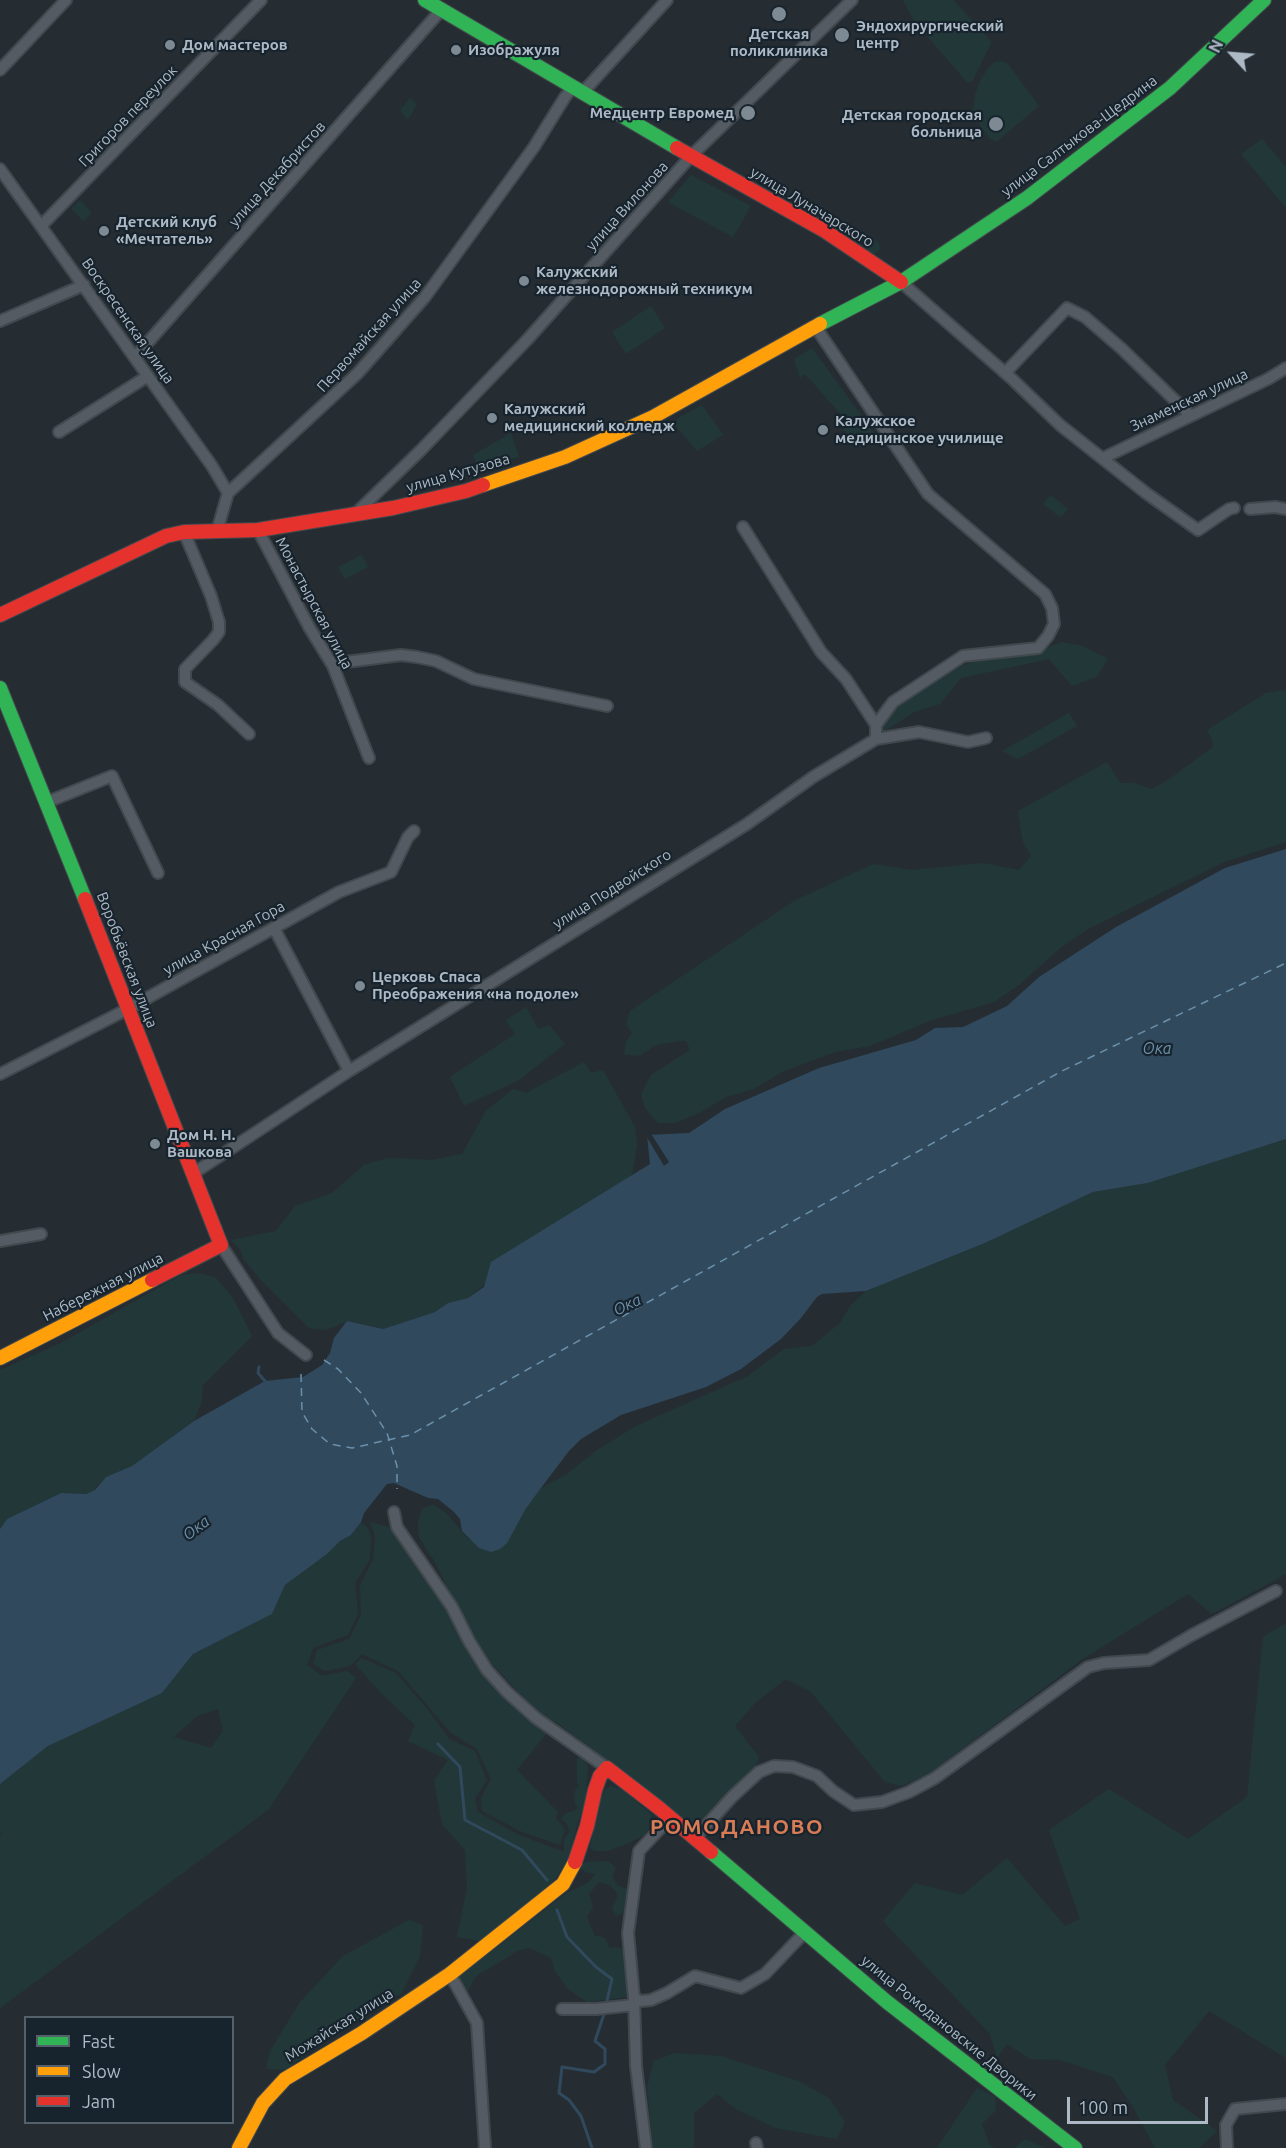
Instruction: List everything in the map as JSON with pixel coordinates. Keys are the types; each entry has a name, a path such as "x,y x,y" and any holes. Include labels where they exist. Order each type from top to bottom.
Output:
{"street":[{"path":"0,70 66,0"},
{"name":"Григоров переулок","path":"41,226 261,0"},
{"name":"улица Луначарского","path":"425,0 446,5 578,90 825,231 901,282 1005,373 1060,425 1146,493 1198,530 1234,508"},
{"name":"Первомайская улица","path":"228,492 346,385 409,318 534,147 565,97 578,90 667,0"},
{"name":"улица Вилонова","path":"355,514 413,458 527,340 691,156 852,0"},
{"name":"улица Салтыкова-Щедрина","path":"901,282 1027,198 1127,122 1170,88 1264,0"},
{"name":"улица Декабристов","path":"135,357 446,5"},
{"name":"Воскресенская улица","path":"0,169 213,466 228,492"},
{"name":"улица Кутузова","path":"0,615 166,536 184,532 258,530 355,514 466,491 565,457 653,417 815,326 901,282"},
{"path":"0,321 84,285"},
{"path":"1005,373 1067,308 1085,317 1122,349 1190,415"},
{"path":"815,326 928,494 1045,594 1052,608 1054,624 1038,648 963,656 892,702 876,725"},
{"name":"Знаменская улица","path":"1103,458 1268,379 1286,368"},
{"path":"59,432 148,376"},
{"path":"218,531 228,492"},
{"path":"1250,509 1275,507 1286,509"},
{"path":"743,526 821,652 846,679 876,725 876,739 920,732 968,742 986,738"},
{"name":"Монастырская улица","path":"258,530 333,666 369,758"},
{"path":"184,532 211,596 219,622 219,632 185,669 185,682 218,705 249,734"},
{"path":"333,666 346,662 401,655 417,657 436,661 474,679 607,706"},
{"name":"Воробьёвская улица","path":"0,688 221,1245"},
{"name":"улица Подвойского","path":"194,1173 349,1071 747,824 813,777 876,739"},
{"path":"47,802 112,776 158,873"},
{"name":"улица Красная Гора","path":"0,1074 128,1009 339,892 391,872 408,837 414,831"},
{"path":"274,928 349,1071"},
{"path":"0,1241 41,1234"},
{"path":"221,1245 278,1333 306,1355"},
{"name":"Набережная улица","path":"0,1358 221,1245"},
{"path":"394,1512 397,1527 452,1607 487,1670 536,1718 607,1768"},
{"path":"694,1839 759,1772 774,1766 793,1767 817,1776 833,1791 854,1805 882,1802 909,1792 935,1778 1088,1667 1104,1663 1149,1660 1276,1591"},
{"name":"улица Ромодановские Дворики","path":"607,1768 670,1818 896,2009 1075,2148"},
{"name":"Можайская улица","path":"239,2148 263,2103 285,2079 362,2033 450,1974 555,1892 568,1877 587,1826 600,1776 607,1768"},
{"path":"646,2148 636,2066 634,2002 628,1933 639,1851 670,1818"},
{"path":"562,2009 596,2009 651,2000 695,1976 741,1988 765,1974 805,1932"},
{"path":"450,1974 477,2023 485,2148"},
{"path":"1227,2148 1226,2125 1235,2109 1286,2104"}],"green space":[{"path":"903,0 953,0 990,40 991,43 972,82 967,82 914,21"},
{"path":"1002,61 1008,64 1039,106 996,142 989,138 973,111 980,81 988,68 995,62"},
{"path":"410,98 417,104 408,120 400,110"},
{"path":"1262,139 1286,167 1286,208 1241,154"},
{"path":"691,175 751,206 733,237 668,202"},
{"path":"80,200 92,213 83,221 71,208"},
{"path":"870,240 876,240 880,247 876,254 870,254 866,250 866,244"},
{"path":"651,306 665,328 626,354 612,332"},
{"path":"812,348 877,437 862,448 842,428 847,421 805,374 800,378 794,359"},
{"path":"702,405 723,435 697,451 675,425 678,418"},
{"path":"511,433 519,457 479,469 473,455"},
{"path":"1051,495 1068,509 1060,517 1043,504"},
{"path":"362,555 368,567 345,579 338,567"},
{"path":"1061,642 1082,646 1108,659 1096,677 1072,686 1049,659 961,678 940,704 914,712 879,735 880,726 895,706 963,665 990,658 1038,652"},
{"path":"1286,690 1286,842 1224,862 1088,929 1059,949 1019,985 994,1002 932,1020 870,1046 835,1052 782,1072 754,1089 726,1097 699,1113 675,1123 658,1123 645,1108 641,1094 651,1075 690,1050 686,1041 680,1041 656,1045 639,1056 624,1054 626,1042 632,1033 626,1024 630,1011 794,901 873,864 912,870 983,863 1019,870 1031,856 1023,842 1018,811 1107,762 1120,783 1134,783 1151,789 1168,780 1213,747 1207,730 1266,693"},
{"path":"1069,713 1077,726 1018,759 1002,751"},
{"path":"526,1007 538,1029 549,1025 565,1044 519,1080 464,1106 450,1077 515,1034 506,1020"},
{"path":"584,1062 591,1073 603,1070 635,1127 637,1145 632,1176 582,1207 468,1298 448,1303 435,1312 383,1329 348,1321 326,1330 309,1328 260,1279 244,1260 240,1249 231,1240 276,1231 295,1206 332,1193 364,1165 387,1158 432,1160 462,1154 486,1111 513,1089 526,1093"},
{"path":"1286,1139 1286,1574 1212,1614 1188,1594 1084,1658 930,1773 902,1786 885,1782 811,1692 786,1679 755,1703 735,1726 759,1757 754,1770 704,1823 691,1825 560,1725 535,1710 491,1663 462,1619 436,1564 419,1537 418,1520 423,1508 433,1504 447,1514 469,1540 525,1510 541,1488 567,1474 597,1450 636,1426 748,1376 784,1349 812,1346 840,1323 851,1305 866,1291 985,1243 1093,1192 1148,1183"},
{"path":"199,1273 216,1278 233,1298 252,1336 203,1385 202,1401 194,1421 132,1466 106,1477 94,1490 86,1494 61,1493 7,1519 0,1529 0,1370 61,1343 181,1275"},
{"path":"361,1522 368,1528 371,1537 370,1559 355,1583 358,1614 348,1635 313,1648 307,1665 322,1676 347,1671 356,1678 268,1810 0,2008 0,1836 2,1834 0,1833 0,1784 48,1746 162,1693 193,1654 272,1614 285,1585 327,1554 340,1541 351,1535","holes":["218,1709 223,1731 211,1748 174,1737 197,1716"]},
{"path":"370,1522 389,1527 443,1604 475,1664 524,1717 546,1734 517,1770 558,1812 556,1818 565,1829 560,1845 520,1831 482,1811 481,1798 491,1779 477,1749 451,1733 398,1671 362,1654 350,1666 325,1671 313,1664 317,1650 349,1639 361,1615 360,1585 373,1560 375,1536"},
{"path":"1286,1623 1286,2058 1209,2011 1165,2065 1173,2100 1217,2131 1199,2148 1155,2148 1133,2107 1113,2077 1060,2060 1030,2059 1007,2044 997,2058 990,2034 883,1921 915,1883 962,1895 1007,1858 1065,1926 1080,1919 1049,1830 1109,1789 1188,1839 1247,1797 1263,1637"},
{"path":"361,1658 396,1673 449,1739 475,1751 487,1780 475,1798 478,1812 517,1834 564,1852 564,1838 570,1832 567,1824 561,1818 578,1807 575,1804 574,1792 579,1786 577,1758 582,1758 588,1766 585,1806 578,1821 570,1855 544,1893 481,1941 457,1937 467,1888 465,1850 442,1824 434,1781 448,1760 408,1741 415,1725 355,1664"},
{"path":"611,1786 623,1790 651,1814 652,1825 644,1835 629,1843 608,1851 595,1851 590,1848 598,1803 605,1790"},
{"path":"608,1861 616,1868 612,1877 617,1885 627,1889 623,1913 616,1916 612,1909 618,1894 610,1885 599,1882 589,1894 593,1907 587,1917 595,1936 604,1937 610,1948 618,1947 624,1951 627,1997 587,2002 568,1989 555,1971 551,1958 530,1948 519,1950 475,1977 468,1991 460,1976 568,1892 588,1883 595,1874 580,1868 585,1862"},
{"path":"409,1920 423,1925 420,1956 402,1993 322,2043 285,2070 266,2069 270,2051 300,2002 343,1956"},
{"path":"674,2053 721,2056 798,2081 829,2098 845,2122 837,2139 776,2128 736,2109 717,2094 694,2113 694,2148 653,2148 647,2087 654,2061"},
{"path":"977,2088 995,2097 996,2110 982,2124 989,2144 995,2148 937,2148"},
{"path":"1025,2139 1045,2148 1014,2148"}],"water":[{"name":"Ока","path":"1286,849 1286,1139 1148,1183 1093,1192 985,1243 866,1291 822,1294 781,1339 741,1369 706,1387 621,1415 581,1439 541,1488 525,1510 507,1543 500,1549 491,1552 479,1548 462,1531 460,1519 438,1499 428,1498 394,1483 387,1484 364,1513 361,1522 351,1535 340,1541 327,1554 285,1585 272,1614 193,1654 162,1693 48,1746 0,1784 0,1529 7,1519 61,1493 86,1494 95,1490 106,1477 132,1466 194,1421 265,1381 303,1377 322,1365 330,1353 334,1338 347,1321 383,1329 435,1312 448,1303 468,1298 484,1287 491,1262 650,1164 647,1135 689,1133 725,1109 819,1068 916,1040 935,1028 963,1027 1007,1006 1039,977 1116,927 1225,868"}],"pier":[{"path":"650,1132 669,1162 664,1166 645,1134"}],"waterway":[{"path":"259,1367 258,1373 265,1381"},
{"path":"438,1744 460,1767 465,1820 522,1850 547,1880"},
{"path":"557,1910 567,1937 596,1967 612,1979 606,2005"},
{"path":"592,2148 581,2116 569,2100 559,2093 562,2067 594,2072 605,2064 605,2049 595,2041 605,2011"}],"ferry route":[{"path":"301,1374 302,1412 312,1429 330,1444 352,1448 410,1435 1062,1071 1286,963"},
{"path":"324,1360 338,1369 361,1393 387,1433 397,1466 397,1489"}],"traffic: fast":[{"path":"425,0 677,148"},
{"path":"820,324 901,282 1027,198 1170,88 1264,0"},
{"path":"0,688 85,899"},
{"path":"711,1852 887,2002 1075,2148"}],"traffic: slow":[{"path":"483,485 565,457 653,417 820,324"},
{"path":"0,1358 152,1280"},
{"path":"239,2148 263,2103 285,2079 362,2033 450,1974 563,1884 575,1862"}],"traffic: jam":[{"path":"677,148 825,231 901,282"},
{"path":"0,615 166,536 184,532 258,530 393,508 483,485"},
{"path":"85,899 221,1245 152,1280"},
{"path":"575,1862 587,1826 595,1790 600,1776 607,1768 711,1852"}],"place":[{"name":"Детская поликлиника","path":"779,14"},
{"name":"Эндохирургический центр","path":"842,35"},
{"name":"Дом мастеров","path":"170,45"},
{"name":"Изображуля","path":"456,50"},
{"name":"Медцентр Евромед","path":"748,113"},
{"name":"Детская городская больница","path":"996,124"},
{"name":"Детский клуб «Мечтатель»","path":"104,231"},
{"name":"Калужский железнодорожный техникум","path":"524,281"},
{"name":"Калужский медицинский колледж","path":"492,418"},
{"name":"Калужское медицинское училище","path":"823,430"},
{"name":"Церковь Спаса Преображения «на подоле»","path":"360,986"},
{"name":"Дом Н. Н. Вашкова","path":"155,1144"}],"district":[{"name":"РОМОДАНОВО","path":"737,1827"}]}
